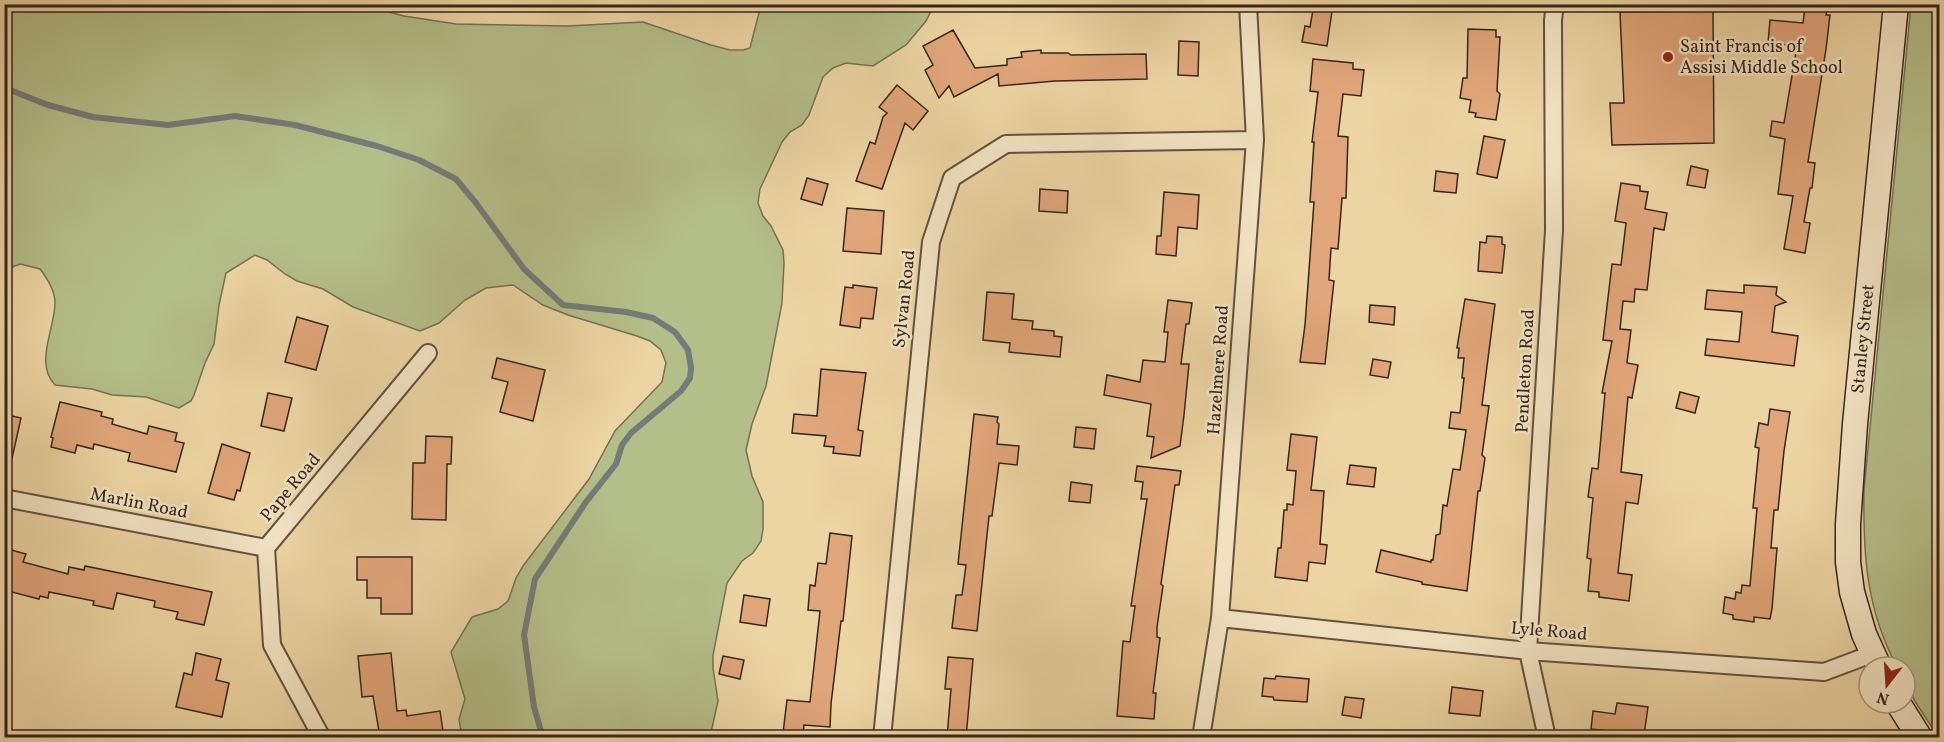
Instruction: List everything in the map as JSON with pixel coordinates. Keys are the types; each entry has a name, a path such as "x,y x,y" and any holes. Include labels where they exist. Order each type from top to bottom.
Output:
{"main road":[{"name":"Stanley Street","path":"1874,655 1851,592 1848,524 1852,458 1896,4"},
{"path":"1906,715 1920,738"}],"street":[{"name":"Hazelmere Road","path":"1201,738 1221,618 1255,140 1248,4"},
{"name":"Pendleton Road","path":"1547,738 1528,651 1554,230 1553,20 1555,4"},
{"name":"Sylvan Road","path":"882,738 931,242 952,178 1006,144 1255,140"},
{"name":"Pape Road","path":"322,738 272,645 266,548 428,353"},
{"name":"Marlin Road","path":"4,498 266,548"},
{"name":"Lyle Road","path":"1221,618 1528,651 1824,672 1857,665"}],"green space":[{"path":"358,4 404,16 456,24 568,26 643,22 730,50 750,48 761,5 934,5 926,21 906,45 873,66 846,63 833,68 823,77 809,115 802,125 790,132 782,142 760,189 758,203 783,250 784,263 782,303 766,386 752,424 746,450 752,476 763,502 763,529 761,541 753,553 742,561 727,583 713,655 718,701 710,737 462,737 459,719 465,699 451,652 472,617 498,609 508,601 523,566 589,479 615,431 662,382 666,363 661,350 650,341 543,305 513,285 486,288 465,300 439,323 420,331 353,307 323,289 297,281 267,260 255,255 226,273 214,344 191,401 179,408 146,397 112,395 92,389 55,385 49,376 46,356 55,303 52,289 40,269 20,264 5,270 5,5"},
{"path":"1911,5 1940,5 1939,738 1917,705 1917,655 1892,655 1879,624 1868,581 1864,536 1864,490"}],"building":[{"path":"1314,4 1333,4 1327,46 1302,42 1305,26 1310,27"},
{"path":"1805,7 1827,9 1826,15 1830,15 1808,162 1815,163 1804,222 1810,223 1805,253 1784,249 1793,196 1778,194 1785,139 1770,136 1772,121 1784,123 1797,46 1768,43 1770,20 1803,23"},
{"name":"Saint Francis of Assisi Middle School","path":"1713,11 1714,143 1612,145 1610,103 1624,103 1620,12"},
{"path":"1468,29 1496,30 1496,37 1500,37 1497,91 1500,94 1496,120 1475,117 1476,113 1469,112 1471,100 1460,98 1463,78 1467,78"},
{"path":"953,30 975,68 1007,65 1007,59 1022,57 1021,52 1041,50 1041,53 1071,55 1146,54 1147,79 1055,81 999,86 998,74 954,97 949,86 939,98 925,70 933,65 923,46"},
{"path":"1179,41 1199,42 1198,76 1178,75"},
{"path":"1313,59 1353,63 1353,69 1364,70 1361,96 1343,94 1338,136 1348,137 1346,198 1342,198 1338,249 1331,248 1329,280 1334,281 1325,364 1300,362 1314,202 1310,202 1314,142 1312,142 1318,92 1310,91"},
{"path":"897,85 928,111 913,130 905,123 882,189 856,181 870,142 875,144 883,117 887,113 879,107"},
{"path":"1484,136 1505,140 1497,178 1477,174"},
{"path":"1691,166 1708,170 1705,188 1687,185"},
{"path":"1436,171 1458,174 1456,193 1434,191"},
{"path":"807,178 828,184 822,205 801,199"},
{"path":"1621,183 1640,186 1640,191 1648,192 1645,209 1667,213 1664,230 1654,228 1647,290 1635,289 1634,302 1623,301 1620,329 1631,330 1627,363 1638,365 1632,398 1628,397 1621,472 1642,475 1638,504 1626,502 1618,573 1632,575 1629,601 1599,597 1599,592 1588,591 1591,559 1587,558 1593,498 1588,497 1592,468 1598,469 1605,393 1602,393 1612,341 1603,340 1612,264 1621,265 1626,223 1615,221"},
{"path":"1040,189 1068,191 1067,213 1039,211"},
{"path":"1164,192 1199,195 1197,229 1178,227 1176,256 1156,254 1157,236 1161,236"},
{"path":"847,208 884,211 881,254 843,251"},
{"path":"1487,236 1502,237 1502,244 1505,245 1502,273 1478,271 1480,242 1486,243"},
{"path":"853,285 877,288 873,319 861,318 860,328 840,325 845,287 853,288"},
{"path":"1744,285 1777,287 1776,295 1786,302 1775,306 1772,332 1798,336 1794,366 1705,355 1707,339 1739,342 1742,312 1705,309 1707,290 1744,293"},
{"path":"987,292 1014,294 1012,319 1033,321 1032,329 1054,331 1054,336 1062,337 1060,357 1009,352 1010,343 983,340"},
{"path":"1465,299 1495,304 1482,405 1489,406 1482,455 1485,458 1480,491 1478,491 1467,591 1422,584 1422,582 1376,572 1381,550 1431,562 1433,560 1436,535 1440,534 1443,505 1447,506 1453,469 1460,470 1466,430 1449,428 1451,412 1460,413 1464,358 1458,358 1459,348 1457,348"},
{"path":"1168,300 1192,303 1189,324 1186,324 1181,364 1189,364 1184,415 1180,446 1151,458 1154,437 1147,436 1151,404 1104,395 1107,375 1140,382 1143,360 1165,362 1168,332 1164,332"},
{"path":"1370,305 1395,307 1394,325 1369,322"},
{"path":"297,317 328,326 316,370 285,362"},
{"path":"497,358 545,370 533,421 500,412 508,382 492,378"},
{"path":"1373,359 1391,362 1388,378 1370,375"},
{"path":"821,369 866,373 858,430 863,431 860,456 833,453 834,447 824,446 826,436 792,433 794,414 817,416"},
{"path":"1680,392 1699,397 1695,413 1676,408"},
{"path":"268,393 292,398 284,431 261,426"},
{"path":"60,402 102,412 101,416 113,419 112,424 147,434 149,426 177,433 175,441 184,443 176,472 128,461 130,453 94,444 93,449 77,445 75,453 51,447 53,438 51,437"},
{"path":"1770,409 1790,412 1778,510 1774,510 1771,548 1777,548 1772,609 1770,619 1754,617 1754,622 1733,619 1733,615 1723,613 1725,597 1735,599 1736,592 1741,593 1742,585 1750,586 1757,508 1753,508 1759,448 1755,447 1759,423 1768,425"},
{"path":"4,414 21,418 11,463 4,462"},
{"path":"974,414 998,417 997,444 1019,446 1017,465 999,463 992,516 989,516 977,631 952,628 956,595 962,595 966,565 958,564"},
{"path":"1076,427 1096,429 1094,449 1074,447"},
{"path":"1291,434 1317,437 1311,490 1324,491 1320,544 1327,545 1325,564 1309,562 1307,581 1275,577 1278,548 1281,548 1284,510 1287,510 1287,504 1293,505 1296,471 1287,470"},
{"path":"426,436 452,437 451,464 447,464 446,520 412,519 413,463 425,463"},
{"path":"222,444 250,453 240,491 237,490 234,500 208,493"},
{"path":"1350,465 1376,468 1374,487 1347,484"},
{"path":"1137,466 1181,471 1179,485 1175,485 1161,584 1163,586 1157,627 1157,637 1160,638 1153,693 1156,693 1154,719 1117,716 1123,641 1130,642 1135,606 1131,606 1147,499 1141,499 1143,482 1135,481"},
{"path":"1071,482 1092,485 1090,503 1069,501"},
{"path":"830,533 852,536 830,727 804,725 803,735 783,733 787,700 810,702 820,611 808,610 810,585 815,586 818,563 826,564"},
{"path":"4,548 26,554 23,562 68,574 69,567 84,570 85,566 212,592 204,625 176,619 178,612 154,607 155,601 117,593 113,609 93,605 94,601 49,592 48,598 40,596 39,599 4,590"},
{"path":"357,557 412,557 412,614 381,614 381,598 367,598 367,580 357,580"},
{"path":"744,595 770,599 766,626 740,622"},
{"path":"196,653 221,659 216,680 229,683 222,717 176,707 184,673 192,675"},
{"path":"391,653 397,711 406,710 407,716 440,711 444,738 393,738 393,735 380,737 373,696 362,697 358,656"},
{"path":"723,656 744,660 740,679 719,674"},
{"path":"948,657 973,659 966,738 947,738 951,689 945,689"},
{"path":"1276,676 1309,679 1307,702 1274,700 1273,697 1262,696 1264,678 1275,679"},
{"path":"1452,687 1483,691 1480,716 1449,713"},
{"path":"1345,697 1364,699 1361,718 1342,715"},
{"path":"1617,703 1648,707 1644,735 1591,729 1593,711 1615,714"}],"waterway":[{"path":"4,91 10,90 48,105 93,117 168,125 235,116 295,125 377,146 419,160 456,179 524,269 563,305 626,312 653,318 675,332 688,350 690,378 681,391 631,433 622,445 616,464 586,502 535,579 524,635 534,707 543,738"}],"place":[{"name":"Saint Francis of Assisi Middle School","path":"1668,57"}]}
